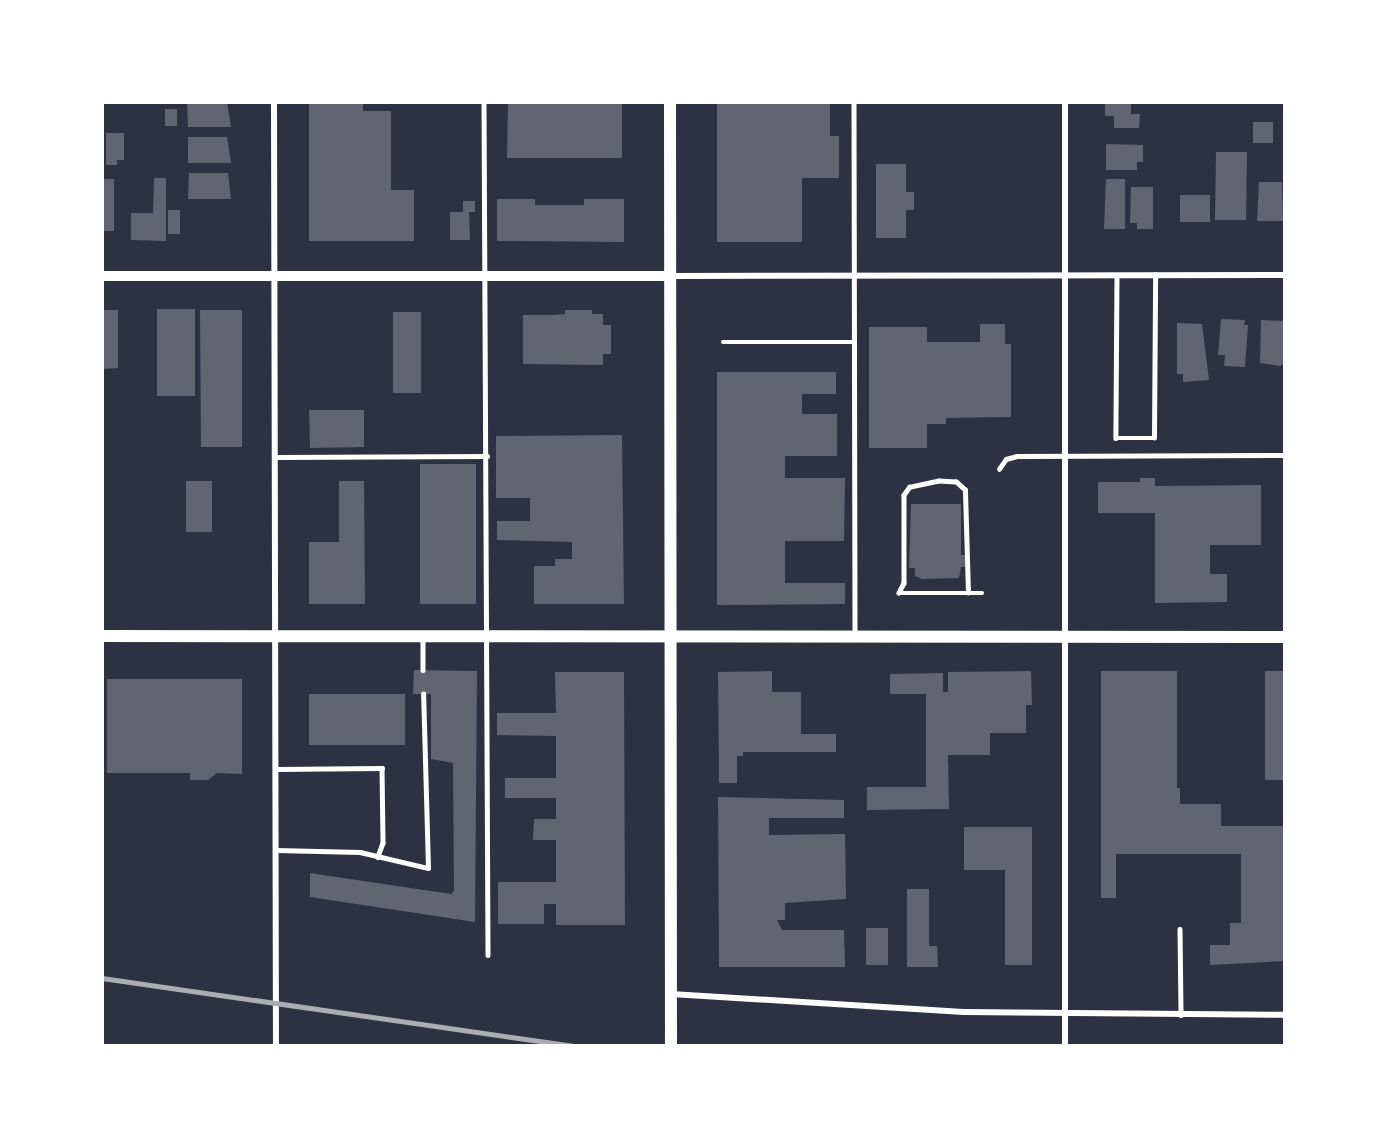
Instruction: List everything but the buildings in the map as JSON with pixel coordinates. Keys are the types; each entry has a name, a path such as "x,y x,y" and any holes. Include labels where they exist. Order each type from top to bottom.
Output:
{"main road":[{"path":"669,102 671,1046"},
{"path":"102,636 670,639 1285,637"}],"street":[{"path":"274,102 276,1046"},
{"path":"1065,102 1065,1046"},
{"path":"102,276 1285,275"},
{"path":"671,994 755,996 849,1007 1066,1015 1285,1015"}],"lane":[{"path":"484,102 488,955"},
{"path":"854,102 855,638"},
{"path":"1117,276 1116,438 1154,438 1155,275"},
{"path":"723,342 854,342"},
{"path":"999,469 1006,459 1017,456 1285,455"},
{"path":"276,457 487,456"},
{"path":"968,593 965,490 956,482 921,482 904,495 904,583 899,593 968,593 982,593"},
{"path":"423,638 423,670"},
{"path":"276,850 360,852 428,868 423,694"},
{"path":"276,769 382,768 383,843 378,857"},
{"path":"1180,929 1181,1015"}],"railway":[{"path":"102,978 572,1046"}]}
